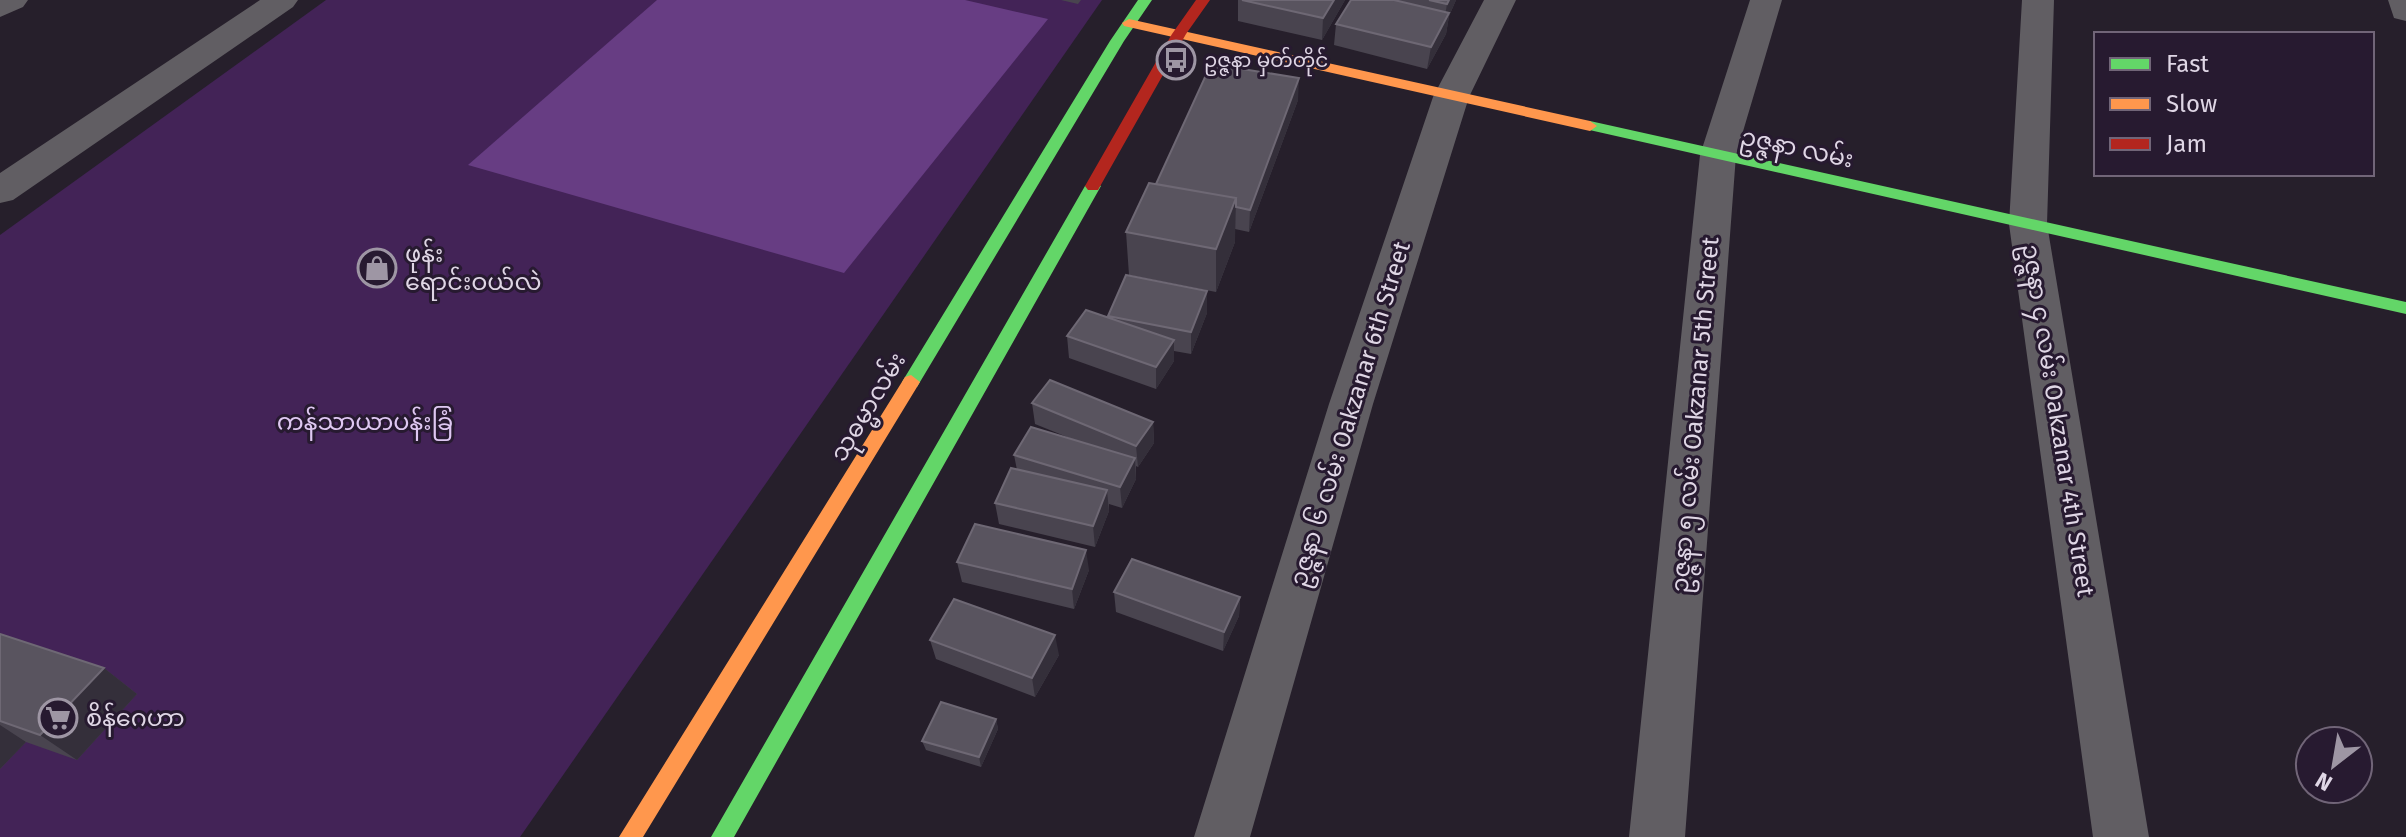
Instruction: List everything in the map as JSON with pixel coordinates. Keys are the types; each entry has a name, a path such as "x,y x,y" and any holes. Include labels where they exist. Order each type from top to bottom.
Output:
{"main road":[{"name":"သုဓမ္မာလမ်း","path":"630,837 1145,0"},
{"path":"722,837 1179,34 1203,0"},
{"name":"ဥဇ္ဇနာ လမ်း","path":"1129,23 2406,308"}],"street":[{"path":"0,7 12,0"},
{"path":"0,191 282,0"},
{"name":"ဥဇ္ဇနာ ၆ လမ်း Oakzanar 6th Street","path":"1222,837 1351,404 1451,97 1500,0"},
{"name":"ဥဇ္ဇနာ ၅ လမ်း Oakzanar 5th Street","path":"1657,837 1718,155 1766,0"},
{"name":"ဥဇ္ဇနာ ၄ လမ်း Oakzanar 4th Street","path":"2038,0 2028,224 2121,837"},
{"path":"2404,0 2406,11"}],"green space":[{"name":"ကန်သာယာပန်းခြံ","path":"326,0 1102,0 520,837 0,837 0,235"}],"shaded area":[{"path":"657,0 965,0 1048,19 844,273 468,165"}],"building":[{"path":"1242,0 1334,0 1323,18"},
{"path":"1351,0 1394,0 1449,13 1431,47 1336,24"},
{"path":"1211,64 1299,78 1250,210 1236,207 1236,198 1156,184"},
{"path":"1149,183 1236,198 1216,249 1126,232"},
{"path":"1126,275 1207,291 1191,332 1108,316"},
{"path":"1086,310 1174,340 1156,367 1067,336"},
{"path":"1050,380 1153,422 1136,446 1032,403"},
{"path":"1031,427 1135,458 1120,487 1014,455"},
{"path":"1011,468 1107,490 1093,526 995,503"},
{"path":"975,524 1086,550 1072,589 957,562"},
{"path":"1132,559 1240,597 1224,632 1114,592"},
{"path":"954,599 1055,635 1032,678 930,640"},
{"path":"0,634 104,668 40,735 0,721"},
{"path":"941,702 996,719 979,757 922,741"}],"traffic: fast":[{"path":"911,382 1117,41 1145,0"},
{"path":"1590,126 2406,308"},
{"path":"722,837 1093,186"}],"traffic: slow":[{"path":"1129,23 1590,126"},
{"path":"630,837 911,382"}],"traffic: jam":[{"path":"1093,186 1179,34 1203,0"}],"place":[{"name":"ဥဇ္ဇနာ မှတ်တိုင်","path":"1176,60"},
{"name":"ဖုန်း ရောင်းဝယ်လဲ","path":"377,268"},
{"name":"စိန်ဂေဟာ","path":"58,718"}]}
